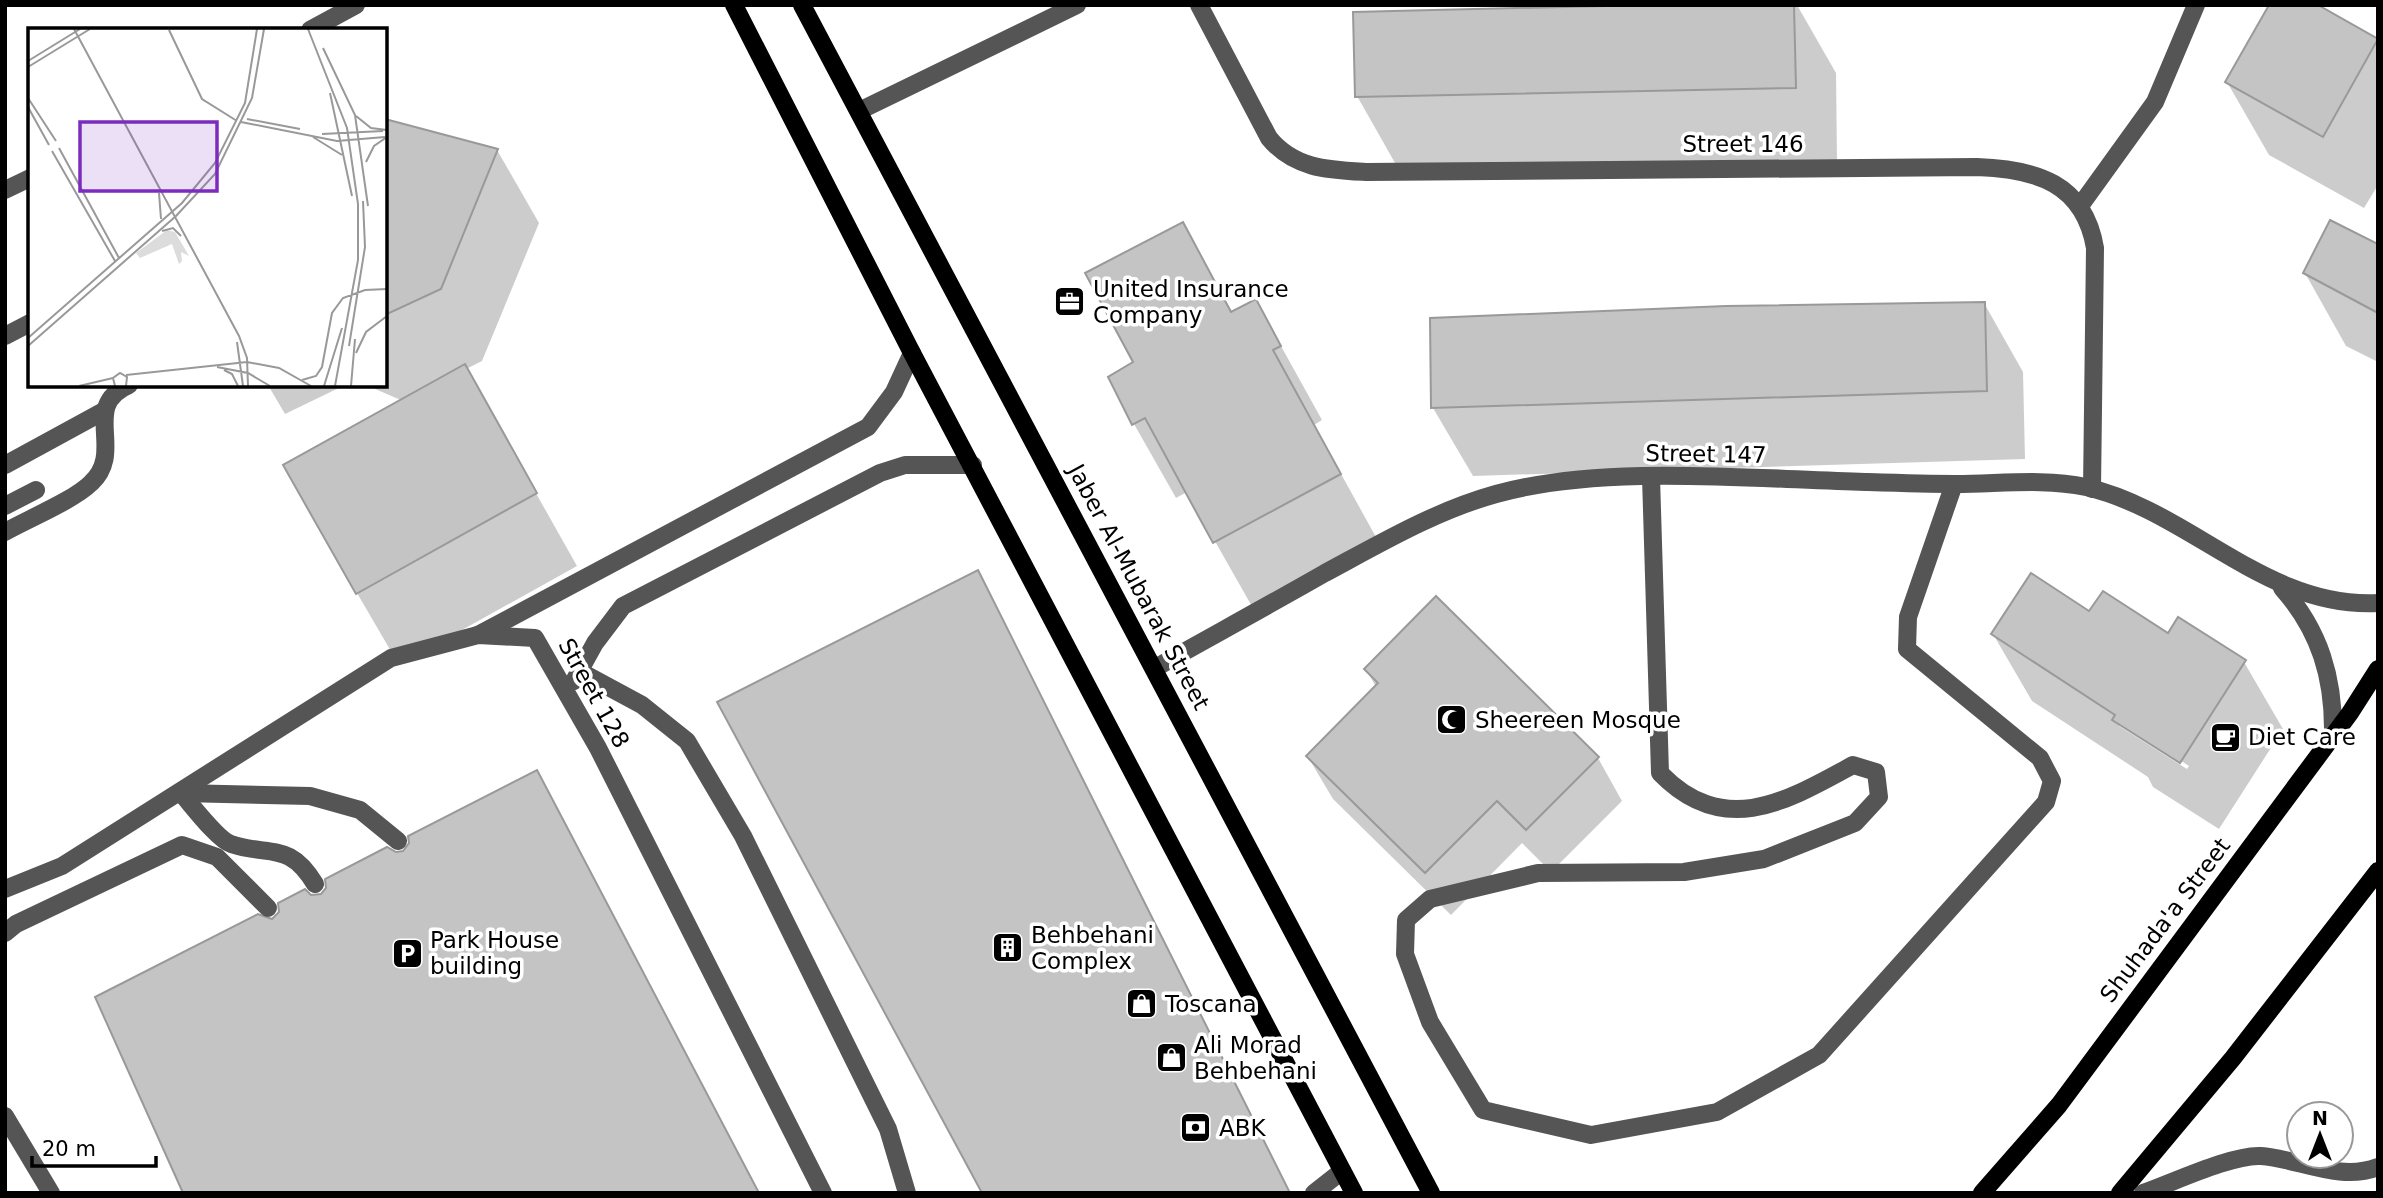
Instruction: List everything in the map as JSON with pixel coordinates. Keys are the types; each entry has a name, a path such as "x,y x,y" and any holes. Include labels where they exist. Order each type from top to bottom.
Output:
{"main road":[{"path":"734,5 912,353 1354,1193"},
{"name":"Jaber Al-Mubarak Street","path":"802,5 1431,1193"},
{"name":"Shuhada'a Street","path":"1982,1193 2059,1105 2333,735 2378,669"},
{"path":"2120,1193 2233,1059 2378,871"}],"street":[{"path":"314,28 356,5"},
{"path":"859,111 1077,5"},
{"name":"Street 146","path":"1199,5 1269,138 1283,153 1313,167 1366,172 1996,167 2041,177 2065,191 2080,206 2092,233 2097,273 2092,489"},
{"path":"2080,206 2155,102 2196,5"},
{"path":"5,190 28,182"},
{"path":"5,336 28,324"},
{"path":"478,635 868,427 894,392 912,353"},
{"path":"5,532 91,484 104,467 107,447 104,411 111,396 126,387"},
{"path":"5,465 104,411"},
{"path":"567,693 595,643 623,606 880,473 905,465 973,465"},
{"path":"1651,477 1660,773 1679,793 1706,805 1762,808 1787,801 1853,765 1876,772 1879,797 1855,823 1764,859 1684,872 1538,873 1430,899 1406,920 1405,954 1430,1022 1483,1110 1591,1135 1717,1112 1819,1055 2046,802 2052,781 2040,758 1907,649 1908,617 1954,484"},
{"name":"Street 147","path":"1155,668 1413,525 1466,503 1538,485 1651,477 1954,484 2025,482 2092,489 2163,516 2277,583 2325,600 2378,603"},
{"path":"5,506 36,490"},
{"name":"Street 147","path":"2277,583 2296,604 2323,653 2330,679 2333,735"},
{"name":"Street 128","path":"5,889 62,866 391,658 478,635 535,638 598,748 823,1193"},
{"path":"579,671 642,705 687,740 743,836 888,1129 907,1193"},
{"path":"181,793 310,796 360,810 398,841"},
{"path":"181,793 228,844 271,849 303,864 315,884"},
{"path":"5,933 77,894 182,845 218,857 268,908"},
{"path":"5,1116 51,1193"},
{"path":"2143,1193 2238,1159 2260,1156 2336,1171 2364,1172 2378,1167"},
{"path":"1314,1193 1342,1171"}],"building":[{"path":"1646,5 1794,5 1796,88 1355,97 1353,12"},
{"path":"2269,5 2318,5 2378,39 2323,137 2225,82"},
{"path":"387,120 498,149 441,289 387,314"},
{"path":"2330,220 2378,244 2378,313 2303,273"},
{"path":"1183,222 1231,312 1256,299 1281,346 1273,350 1341,474 1213,543 1145,418 1132,425 1108,377 1133,362 1085,273"},
{"path":"1985,302 1987,391 1431,408 1430,318 1726,306"},
{"path":"465,364 537,493 356,594 283,465"},
{"name":"Behbehani Complex","path":"978,570 1290,1193 982,1193 717,702"},
{"path":"2031,573 2089,611 2103,591 2168,633 2178,617 2246,660 2180,763 2112,720 2115,715 1991,634"},
{"name":"Sheereen Mosque","path":"1436,596 1599,757 1526,830 1497,801 1425,873 1306,756 1378,683 1364,669"},
{"name":"Park House building","path":"537,770 759,1193 183,1193 95,997 258,914 272,919 279,912 278,903 305,889 311,895 321,894 326,888 325,879 387,847 396,852 403,851 409,843 408,836"}],"place":[{"name":"United Insurance Company","path":"1070,302"},
{"name":"Sheereen Mosque","path":"1452,720"},
{"name":"Diet Care","path":"2225,737"},
{"name":"Behbehani Complex","path":"1008,948"},
{"name":"Park House building","path":"407,953"},
{"name":"Toscana","path":"1142,1004"},
{"name":"Ali Morad Behbehani","path":"1171,1058"},
{"name":"ABK","path":"1196,1128"}]}
